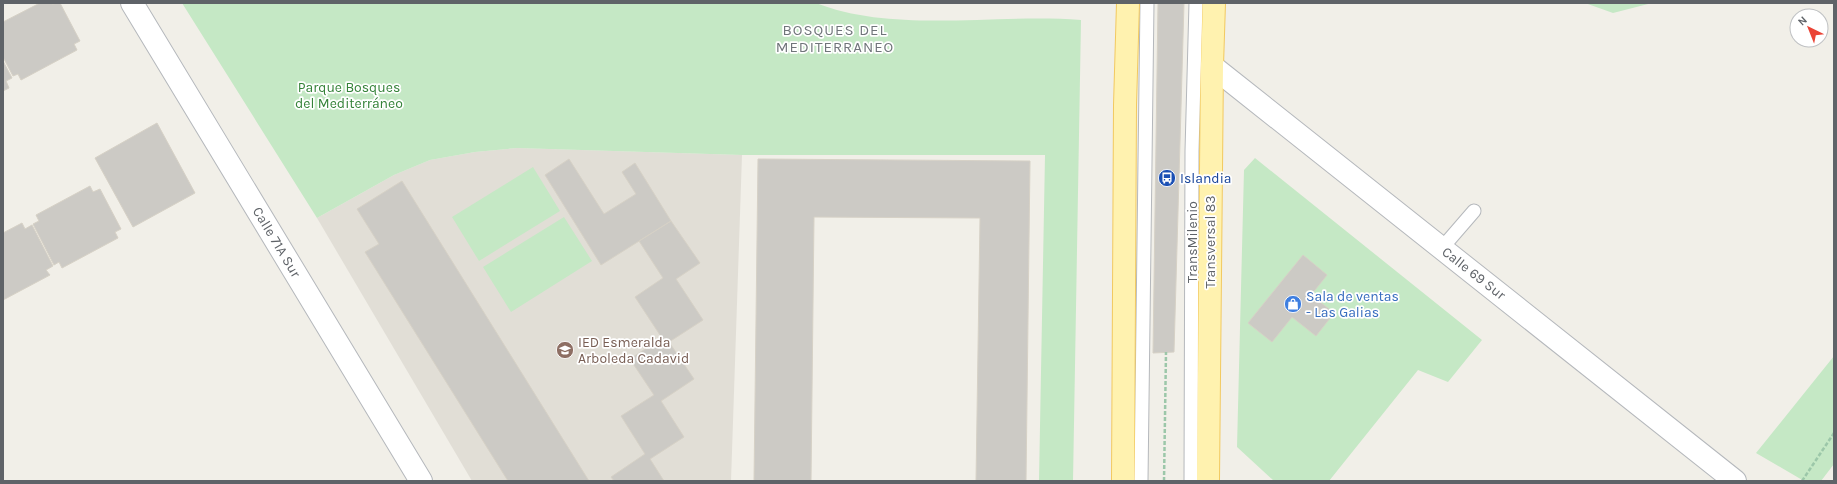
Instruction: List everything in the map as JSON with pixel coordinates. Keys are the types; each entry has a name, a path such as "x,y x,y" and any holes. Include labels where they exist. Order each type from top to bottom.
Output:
{"main road":[{"path":"1123,481 1125,113 1128,3"},
{"name":"Transversal 83","path":"1208,481 1212,66 1214,3"}],"street":[{"name":"Calle 71A Sur","path":"132,3 421,481"},
{"name":"Calle 69 Sur","path":"1212,66 1735,481"}],"lane":[{"path":"1141,481 1147,3"},
{"name":"TransMilenio","path":"1191,481 1192,159 1196,3"},
{"path":"1442,248 1474,211"}],"path":[{"path":"1164,481 1166,352"},
{"path":"1802,481 1834,433"}],"shaded area":[{"name":"IED Esmeralda Arboleda Cadavid","path":"517,148 742,155 731,481 472,481 317,218 394,175 430,160 475,152"}],"green space":[{"name":"Parque Bosques del Mediterráneo","path":"182,3 816,3 846,12 878,18 912,20 1081,20 1073,481 1039,481 1045,155 742,155 517,148 475,152 430,160 394,175 317,218"},
{"path":"1585,3 1652,3 1613,13"},
{"path":"1255,158 1482,340 1448,382 1418,370 1329,481 1274,481 1237,447 1244,170"},
{"path":"533,167 560,211 479,261 452,217"},
{"path":"564,217 592,261 511,312 483,267"},
{"path":"1834,356 1834,464 1821,481 1804,481 1756,453"}],"building":[{"path":"40,3 60,3 80,41 74,44 77,50 21,80 18,74 13,76 3,57 3,22"},
{"name":"Islandia","path":"1158,3 1184,3 1174,352 1153,353"},
{"path":"3,61 12,78 6,81 9,88 3,91"},
{"path":"157,123 195,193 133,227 95,158"},
{"path":"569,159 604,214 636,194 622,172 635,163 671,221 601,265 545,175"},
{"path":"758,159 1030,161 1026,481 976,481 980,218 814,217 811,481 754,481"},
{"path":"402,181 589,481 508,481 365,252 379,244 357,209"},
{"path":"90,186 93,192 100,189 121,229 115,232 118,238 62,268 59,262 54,265 33,224 39,221 36,215"},
{"path":"671,221 700,263 676,279 703,320 669,342 694,379 661,401 684,437 650,459 664,481 614,481 611,477 645,454 621,416 654,395 630,359 662,338 635,297 663,278 639,241"},
{"path":"22,223 25,229 32,225 53,266 46,270 50,275 3,300 3,233"},
{"name":"Sala de ventas - Las Galias","path":"1303,255 1327,275 1311,295 1334,313 1316,336 1292,317 1272,342 1248,323"}],"place":[{"name":"Islandia","path":"1167,178"},
{"name":"Sala de ventas - Las Galias","path":"1293,304"},
{"name":"IED Esmeralda Arboleda Cadavid","path":"565,350"}],"district":[{"name":"BOSQUES DEL MEDITERRANEO","path":"835,38"}]}
